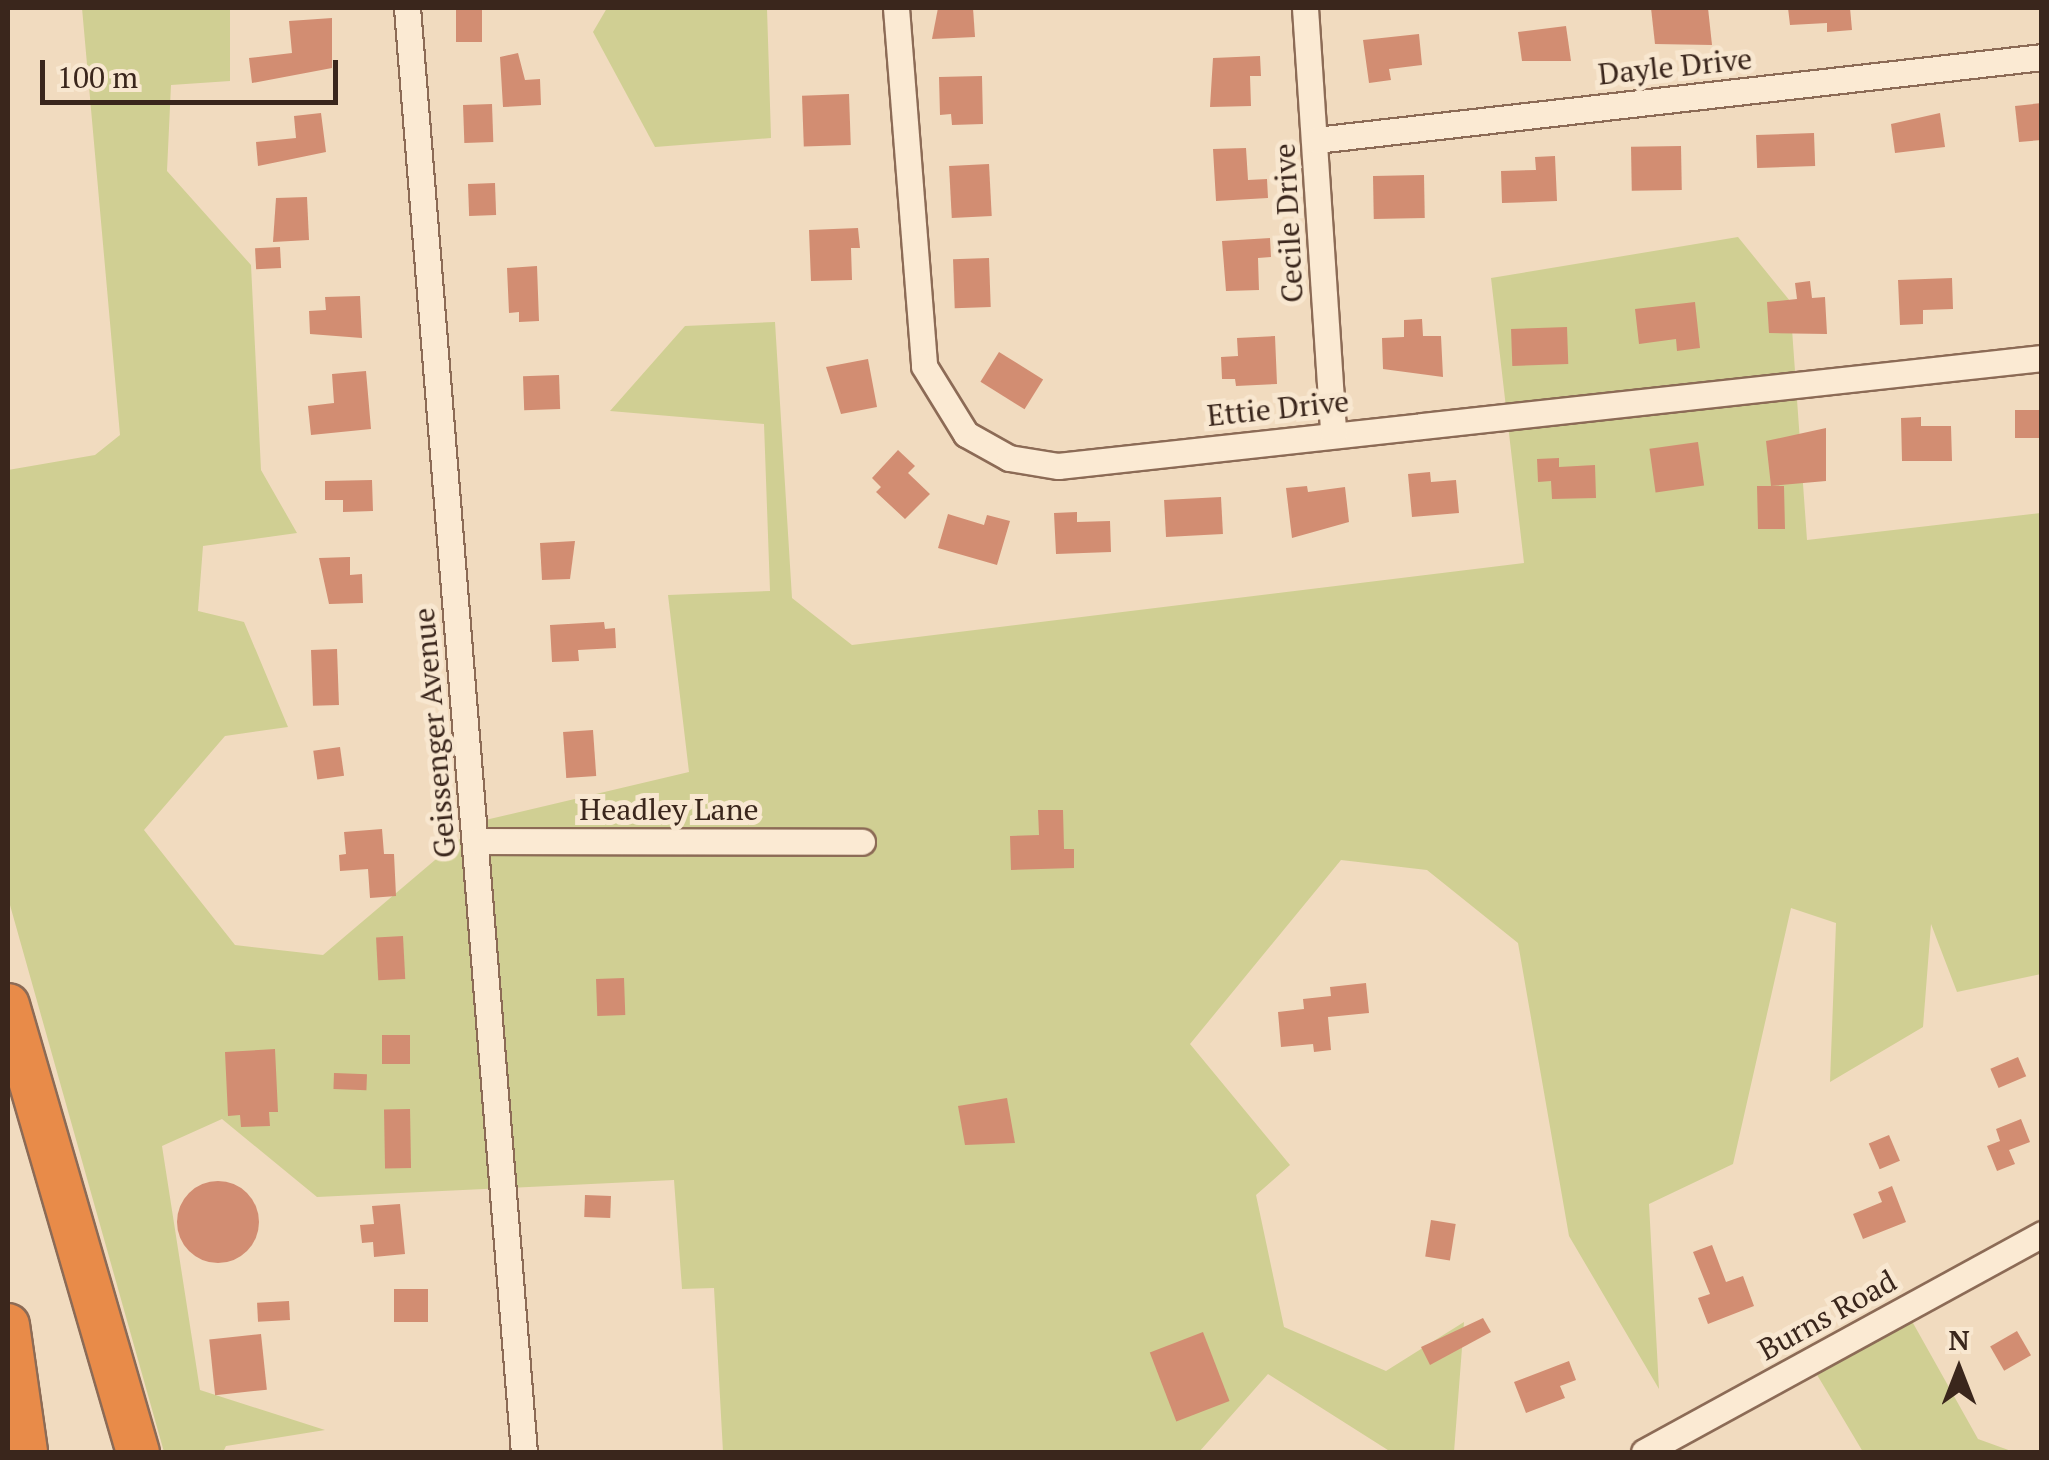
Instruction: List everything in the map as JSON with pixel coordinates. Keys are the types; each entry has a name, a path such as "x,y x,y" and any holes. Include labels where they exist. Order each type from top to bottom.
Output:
{"highway":[{"path":"8,1005 138,1452"},
{"path":"8,1325 26,1452"}],"street":[{"name":"Geissenger Avenue","path":"406,8 524,1452"},
{"name":"Ettie Drive","path":"896,8 920,338 936,391 966,434 1009,458 1058,466 2042,358"},
{"name":"Cecile Drive","path":"1305,8 1334,434"},
{"name":"Dayle Drive","path":"1316,140 2042,57"},
{"name":"Headley Lane","path":"476,840 862,842"},
{"name":"Burns Road","path":"1644,1452 2042,1234"}],"shaded area":[{"path":"82,8 230,8 230,81 171,85 167,171 251,265 261,470 297,533 203,546 198,611 244,622 288,727 225,736 144,830 235,945 323,955 481,821 689,772 668,595 770,591 764,424 610,411 685,326 775,322 792,598 852,645 1524,563 1491,278 1738,237 1790,301 1807,540 2041,513 2041,974 1957,992 1931,924 1923,1027 1830,1082 1836,923 1791,908 1733,1164 1649,1204 1659,1389 1569,1236 1518,943 1427,870 1341,860 1190,1044 1290,1165 1256,1195 1284,1327 1386,1371 1464,1322 1454,1452 1391,1452 1268,1374 1199,1452 723,1452 714,1288 682,1289 674,1180 317,1197 222,1119 162,1146 200,1390 325,1430 226,1446 223,1452 164,1452 8,898 8,470 95,455 120,435"},
{"path":"607,8 767,8 771,138 655,147 593,32"},
{"path":"1904,1307 1978,1439 2014,1452 1863,1452 1810,1363"}],"building":[{"path":"938,8 973,8 975,37 932,39"},
{"path":"1651,8 1708,8 1712,45 1655,44"},
{"path":"1788,8 1850,8 1852,30 1827,32 1827,23 1790,25"},
{"path":"456,9 482,9 482,42 456,42"},
{"path":"332,18 332,68 252,83 249,58 292,53 289,21"},
{"path":"1566,26 1571,61 1522,61 1518,32"},
{"path":"1419,34 1422,65 1389,69 1391,80 1369,83 1363,40"},
{"path":"518,53 525,80 540,79 541,105 503,107 500,57"},
{"path":"1260,56 1261,76 1250,76 1251,106 1210,107 1213,58"},
{"path":"982,76 983,124 952,125 951,114 940,115 939,77"},
{"path":"849,94 851,145 804,147 802,96"},
{"path":"2042,103 2042,140 2019,142 2015,106"},
{"path":"492,104 493,142 464,143 463,105"},
{"path":"321,113 326,152 258,166 256,142 296,138 294,116"},
{"path":"1940,113 1945,147 1895,153 1891,124"},
{"path":"1814,133 1815,166 1757,168 1756,135"},
{"path":"1681,146 1682,190 1632,191 1631,147"},
{"path":"1246,148 1248,180 1267,179 1268,198 1216,201 1213,149"},
{"path":"1555,156 1557,201 1502,203 1501,171 1536,170 1535,157"},
{"path":"989,164 992,216 952,218 949,166"},
{"path":"1424,175 1425,218 1374,219 1373,176"},
{"path":"495,183 496,215 469,216 468,184"},
{"path":"307,197 309,240 273,242 276,198"},
{"path":"858,228 860,248 851,248 852,280 811,281 809,230"},
{"path":"1270,238 1271,257 1258,258 1259,290 1226,291 1222,241"},
{"path":"280,247 281,268 256,269 255,248"},
{"path":"989,258 991,307 955,308 953,259"},
{"path":"537,266 539,321 519,322 519,312 509,313 507,268"},
{"path":"1952,278 1953,309 1923,310 1923,324 1900,325 1898,280"},
{"path":"1810,281 1812,298 1825,297 1827,334 1769,333 1767,302 1797,299 1795,283"},
{"path":"360,296 362,338 310,334 309,311 326,310 325,297"},
{"path":"1695,302 1700,348 1677,351 1676,339 1639,344 1635,309"},
{"path":"1422,319 1423,336 1441,336 1443,377 1383,369 1382,338 1404,337 1404,320"},
{"path":"1567,327 1568,364 1512,366 1511,329"},
{"path":"1275,336 1277,384 1236,386 1235,379 1222,379 1221,357 1238,356 1237,338"},
{"path":"999,352 1043,380 1025,409 980,382"},
{"path":"868,359 877,407 841,414 826,367"},
{"path":"366,371 371,429 311,435 308,406 334,403 332,374"},
{"path":"559,375 560,409 524,410 523,376"},
{"path":"2015,410 2042,410 2042,438 2015,438"},
{"path":"1921,417 1921,426 1951,426 1952,461 1902,461 1901,418"},
{"path":"1826,428 1826,481 1771,486 1766,441"},
{"path":"1698,442 1704,486 1656,492 1649,449"},
{"path":"898,450 915,466 908,473 930,494 905,519 876,492 881,487 872,478"},
{"path":"1559,458 1559,467 1595,465 1596,498 1552,499 1551,481 1538,482 1537,459"},
{"path":"1430,472 1431,482 1456,480 1459,513 1412,517 1408,474"},
{"path":"372,480 373,511 343,512 343,500 325,500 325,481"},
{"path":"1307,486 1308,492 1345,487 1349,522 1292,538 1286,488"},
{"path":"1757,486 1784,486 1785,529 1758,529"},
{"path":"1221,497 1223,534 1166,537 1164,500"},
{"path":"1077,512 1077,522 1110,521 1111,552 1056,554 1054,513"},
{"path":"948,514 984,525 987,515 1010,521 997,565 938,548"},
{"path":"575,541 570,579 542,580 540,543"},
{"path":"350,557 350,575 362,574 363,603 329,604 319,558"},
{"path":"604,622 605,629 615,628 616,648 578,650 579,661 552,662 550,625"},
{"path":"337,649 339,705 313,706 311,650"},
{"path":"593,730 596,776 566,778 563,732"},
{"path":"340,747 344,776 317,779 313,751"},
{"path":"1038,810 1063,810 1064,849 1074,849 1074,868 1011,870 1010,836 1039,835"},
{"path":"382,829 384,854 394,854 396,896 370,898 368,869 340,871 339,855 346,854 344,832"},
{"path":"403,936 405,979 378,980 376,937"},
{"path":"624,978 625,1015 597,1016 596,979"},
{"path":"1366,983 1369,1013 1328,1017 1331,1050 1314,1052 1313,1044 1281,1047 1278,1012 1304,1009 1303,999 1331,996 1330,987"},
{"path":"382,1035 410,1035 410,1064 382,1064"},
{"path":"275,1049 278,1112 269,1112 270,1126 241,1127 240,1115 228,1116 225,1052"},
{"path":"2018,1057 2026,1076 1999,1088 1990,1069"},
{"path":"334,1073 367,1074 366,1090 333,1089"},
{"path":"1007,1098 1015,1143 965,1145 958,1106"},
{"path":"384,1109 410,1109 411,1168 385,1168"},
{"path":"2021,1119 2030,1142 2009,1150 2015,1164 1997,1171 1987,1146 2000,1141 1996,1129"},
{"path":"1889,1135 1900,1161 1880,1169 1869,1144"},
{"path":"218,1181 247,1193 259,1222 247,1251 218,1263 189,1251 177,1222 189,1193"},
{"path":"1892,1186 1906,1222 1863,1239 1853,1214 1882,1202 1878,1192"},
{"path":"585,1195 611,1196 610,1218 584,1217"},
{"path":"400,1204 405,1254 374,1257 373,1242 362,1243 360,1225 374,1224 372,1206"},
{"path":"1431,1220 1456,1224 1450,1260 1425,1257"},
{"path":"1712,1245 1726,1282 1743,1276 1754,1306 1708,1324 1698,1298 1710,1294 1693,1252"},
{"path":"394,1289 428,1289 428,1322 394,1322"},
{"path":"289,1301 290,1320 258,1322 257,1303"},
{"path":"1483,1318 1491,1332 1430,1365 1421,1347"},
{"path":"2017,1331 2031,1355 2004,1371 1990,1346"},
{"path":"1203,1332 1230,1401 1176,1422 1150,1352"},
{"path":"261,1334 267,1390 215,1395 209,1339"},
{"path":"1569,1361 1576,1380 1560,1386 1565,1398 1526,1413 1514,1382"}]}
